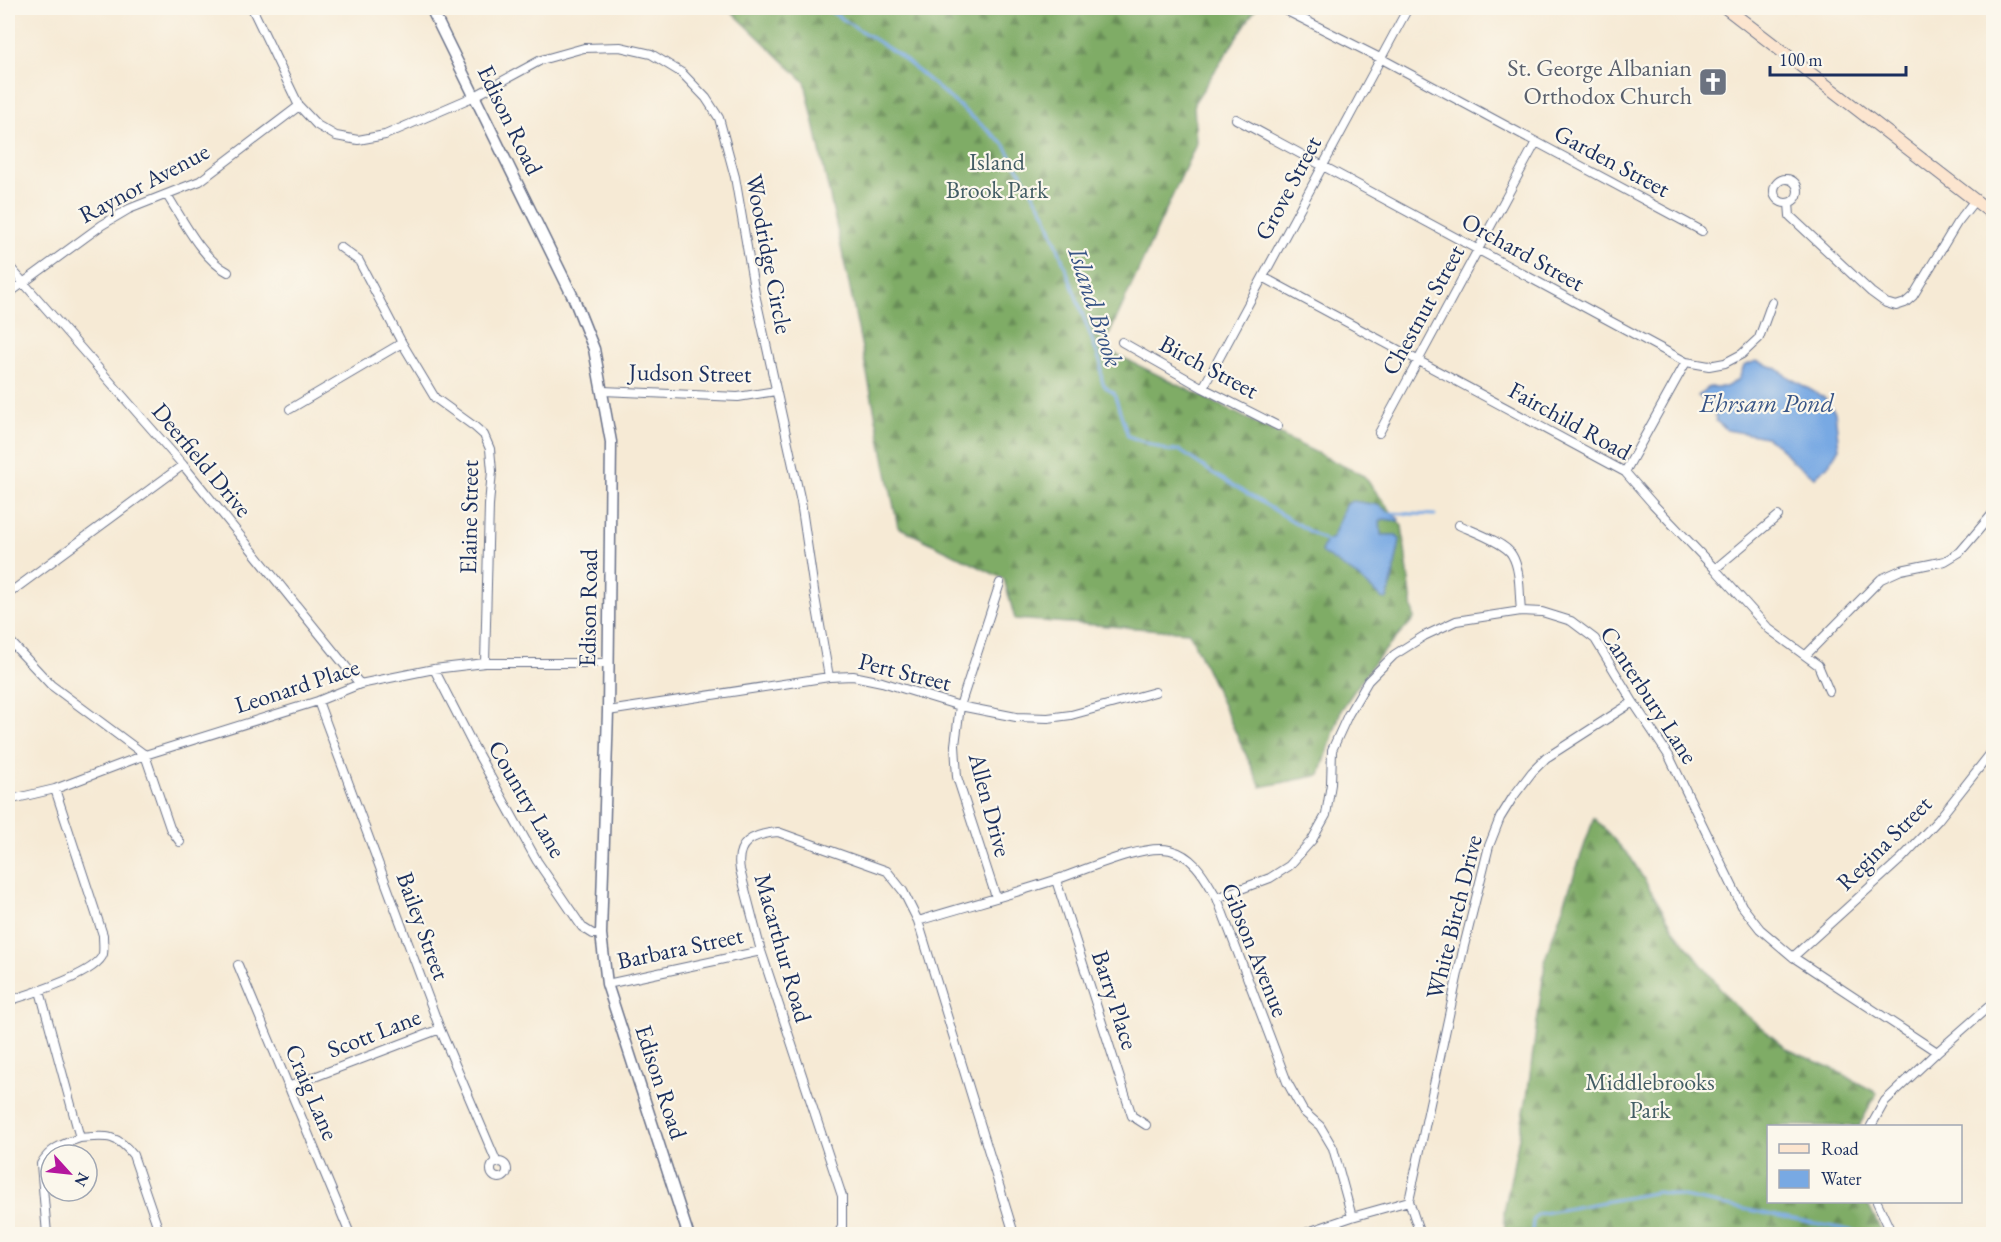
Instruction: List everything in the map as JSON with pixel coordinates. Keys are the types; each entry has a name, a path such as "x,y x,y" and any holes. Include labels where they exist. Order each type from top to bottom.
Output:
{"main road":[{"path":"1730,9 1994,214"}],"street":[{"name":"Woodridge Circle","path":"252,8 299,105 318,125 336,136 358,140 385,135 475,96 541,60 584,48 620,47 651,54 682,73 706,98 719,118 735,177 755,294 801,502 829,677"},
{"name":"Edison Road","path":"431,8 574,299 594,349 603,391 611,442 609,663 601,934 607,984 688,1234"},
{"name":"Garden Street","path":"1281,8 1380,58 1702,231"},
{"name":"Grove Street","path":"1203,388 1408,8"},
{"name":"Raynor Avenue","path":"8,294 102,225 129,209 200,181 299,105"},
{"name":"Orchard Street","path":"1236,119 1686,362 1709,366 1725,363 1742,354 1759,338 1772,302"},
{"name":"Chestnut Street","path":"1379,433 1536,142"},
{"path":"167,195 209,258 228,273"},
{"path":"1789,203 1790,216 1871,292 1886,303 1896,306 1905,303 1912,296 1957,223 1975,200"},
{"name":"Elaine Street","path":"340,247 359,261 402,343 435,398 476,427 484,435 489,449 492,471 485,663"},
{"name":"Deerfield Drive","path":"8,266 183,465 360,684"},
{"name":"Fairchild Road","path":"1263,277 1625,472 1769,629 1818,665 1829,691"},
{"name":"Birch Street","path":"1122,342 1203,388 1278,426"},
{"path":"290,409 402,343"},
{"path":"1625,472 1686,362"},
{"name":"Judson Street","path":"603,391 738,397 776,392"},
{"path":"8,594 183,465"},
{"path":"1806,655 1881,579 1901,570 1946,561 1960,552 1994,512"},
{"path":"1715,569 1778,516"},
{"path":"1459,525 1499,544 1511,553 1516,567 1521,611"},
{"name":"Allen Drive","path":"996,897 957,777 955,745 960,706 980,651 1000,583"},
{"name":"Canterbury Lane","path":"1217,898 1270,878 1289,867 1312,840 1326,815 1331,784 1332,750 1368,681 1394,655 1424,636 1456,621 1521,611 1542,612 1571,621 1595,639 1669,756 1742,906 1760,929 1793,957 1937,1052"},
{"path":"8,639 51,685 145,755 170,828 180,842"},
{"name":"Leonard Place","path":"8,800 55,789 145,755 318,701 360,684 434,669 485,663 609,663"},
{"name":"Country Lane","path":"434,669 537,861 582,927 593,934 601,934"},
{"name":"Pert Street","path":"608,711 829,677 853,676 882,682 960,706 1016,717 1048,718 1071,715 1155,692"},
{"name":"Bailey Street","path":"318,701 440,1029 497,1163"},
{"name":"White Birch Drive","path":"1409,1201 1464,950 1489,846 1500,818 1513,797 1546,758 1633,702"},
{"name":"Regina Street","path":"1793,957 1902,858 1938,820 1994,749"},
{"path":"8,1001 40,991 92,968 102,956 103,935 55,789"},
{"name":"Macarthur Road","path":"838,1234 842,1227 842,1196 761,951 738,857 746,841 761,833 778,832 887,872 903,891 918,921 1014,1234"},
{"name":"Gibson Avenue","path":"918,921 1056,880 1119,858 1168,849 1187,856 1201,871 1217,898 1287,1082 1303,1111 1320,1126 1333,1148 1352,1217"},
{"name":"Barry Place","path":"1056,880 1132,1116 1146,1125"},
{"name":"Barbara Street","path":"607,984 761,951"},
{"name":"Craig Lane","path":"237,964 350,1234"},
{"path":"40,991 80,1138"},
{"path":"1872,1125 1885,1101 1994,1002"},
{"name":"Scott Lane","path":"288,1087 440,1029"},
{"path":"47,1234 42,1164 46,1155 55,1148 80,1138 106,1135 125,1145 133,1155 160,1234"},
{"path":"1302,1234 1409,1201 1420,1234"},
{"path":"1877,1203 1892,1234"}],"green space":[{"name":"Island Brook Park","path":"728,8 1256,8 1194,103 1196,144 1103,348 1364,476 1402,526 1414,619 1374,662 1341,710 1320,775 1261,787 1189,632 1015,619 1004,579 898,527 805,82"},
{"name":"Middlebrooks Park","path":"1594,818 1631,858 1675,931 1732,1003 1787,1049 1831,1068 1877,1093 1860,1125 1767,1125 1767,1203 1868,1203 1883,1234 1543,1234 1505,1231 1504,1212 1527,1097 1546,956"}],"water":[{"name":"Ehrsam Pond","path":"1756,361 1776,368 1825,398 1835,412 1839,448 1829,464 1815,477 1792,461 1779,446 1766,437 1727,430 1716,421 1715,412 1719,408 1717,405 1698,396 1709,387 1726,387 1739,379 1744,366"},
{"path":"1352,501 1378,505 1399,519 1398,521 1384,519 1380,521 1381,535 1396,535 1400,540 1387,599 1382,598 1358,577 1321,552 1325,542 1332,538 1345,505"}],"waterway":[{"name":"Island Brook","path":"825,8 899,55 1004,144 1046,215 1101,364 1102,381 1114,393 1128,436 1169,451 1179,450 1211,472 1329,543"},
{"name":"Island Brook","path":"1389,513 1435,515"},
{"path":"1532,1231 1533,1221 1538,1214 1658,1192 1869,1234"}],"place":[{"name":"St. George Albanian Orthodox Church","path":"1713,82"}]}
